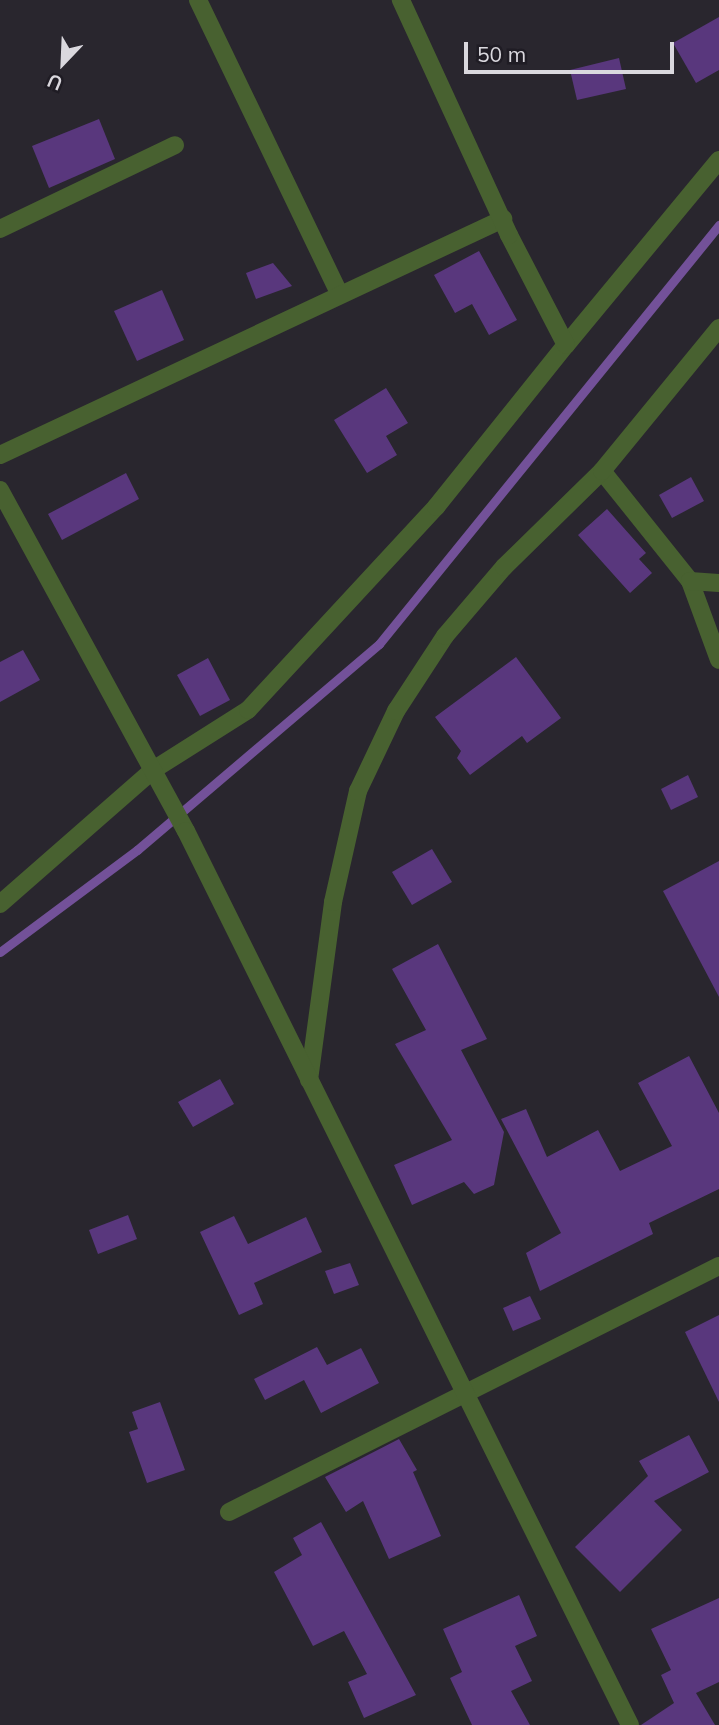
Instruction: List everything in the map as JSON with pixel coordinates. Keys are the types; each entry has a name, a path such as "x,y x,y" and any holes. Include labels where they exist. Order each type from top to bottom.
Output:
{"street":[{"path":"198,0 339,293"},
{"path":"401,0 503,219 566,345"},
{"path":"0,229 175,145"},
{"path":"0,904 153,770 248,710 436,507 719,160"},
{"path":"0,455 339,293 503,219"},
{"path":"309,1080 334,902 358,791 396,711 445,636 504,567 603,471 719,328"},
{"path":"603,471 690,580 719,660"},
{"path":"0,490 186,831 631,1725"},
{"path":"690,580 719,583"},
{"path":"229,1512 467,1396 719,1266"}],"building":[{"path":"719,17 719,70 696,83 673,43"},
{"path":"619,58 626,89 577,100 570,70"},
{"path":"99,119 115,159 49,188 32,146"},
{"path":"479,251 517,320 489,335 472,304 455,313 434,275"},
{"path":"273,263 292,286 256,299 246,273"},
{"path":"162,290 184,340 137,361 114,311"},
{"path":"386,388 408,423 386,436 397,455 367,473 334,420"},
{"path":"126,473 139,499 62,540 48,514"},
{"path":"691,477 704,501 672,518 659,495"},
{"path":"607,509 646,553 639,559 652,573 630,593 578,535"},
{"path":"23,650 40,680 0,702 0,662"},
{"path":"516,657 561,718 527,743 522,736 470,775 457,758 461,751 435,717"},
{"path":"208,658 230,700 200,716 177,675"},
{"path":"688,775 698,797 671,810 661,789"},
{"path":"432,849 452,882 412,905 392,872"},
{"path":"719,861 719,997 663,891"},
{"path":"438,944 487,1039 461,1050 504,1132 494,1185 474,1194 464,1182 412,1205 394,1165 452,1140 395,1044 426,1030 392,969"},
{"path":"689,1056 719,1113 719,1189 649,1223 653,1234 540,1291 526,1253 561,1233 501,1119 526,1109 547,1157 598,1130 620,1171 672,1146 638,1083"},
{"path":"220,1079 234,1104 193,1127 178,1102"},
{"path":"128,1215 137,1239 98,1254 89,1230"},
{"path":"234,1216 248,1244 306,1217 322,1252 254,1283 263,1304 239,1315 200,1232"},
{"path":"350,1263 359,1285 334,1294 325,1271"},
{"path":"530,1296 541,1319 513,1331 503,1308"},
{"path":"719,1315 719,1402 685,1332"},
{"path":"317,1347 327,1365 361,1348 379,1383 321,1413 304,1380 265,1400 254,1379"},
{"path":"160,1402 185,1470 147,1483 129,1432 138,1429 132,1412"},
{"path":"689,1435 709,1472 654,1501 682,1530 620,1592 575,1547 648,1476 639,1461"},
{"path":"399,1439 417,1470 413,1472 441,1536 389,1559 363,1501 346,1512 325,1477"},
{"path":"321,1522 416,1695 364,1718 348,1682 367,1674 344,1631 313,1646 274,1572 302,1555 293,1538"},
{"path":"519,1595 537,1636 515,1646 532,1681 511,1691 530,1725 472,1725 450,1678 462,1672 443,1629"},
{"path":"719,1598 719,1682 696,1693 715,1725 641,1725 674,1703 661,1675 671,1670 651,1629"}],"waterway":[{"path":"0,952 137,850 379,644 719,225"}]}
